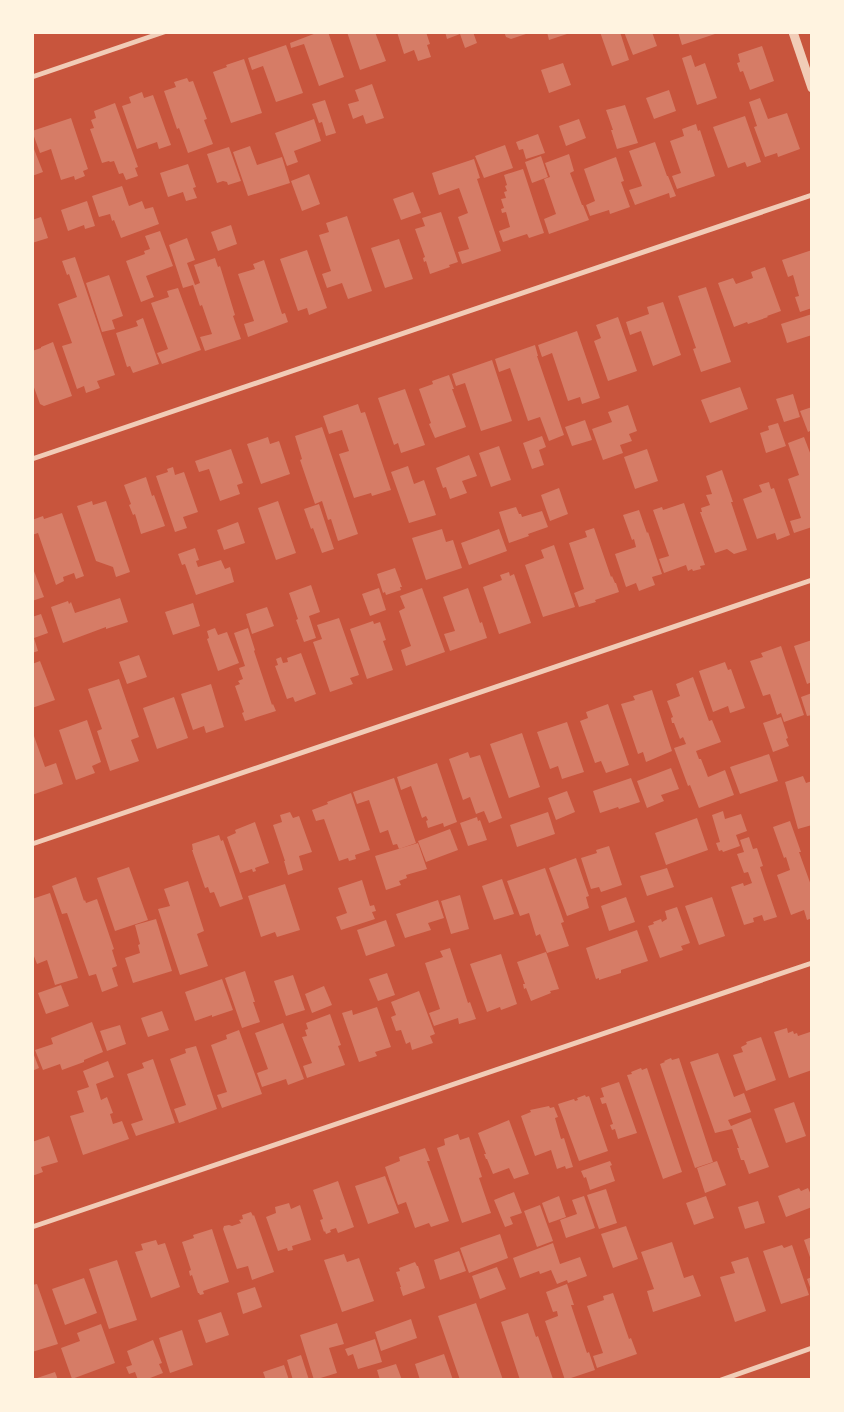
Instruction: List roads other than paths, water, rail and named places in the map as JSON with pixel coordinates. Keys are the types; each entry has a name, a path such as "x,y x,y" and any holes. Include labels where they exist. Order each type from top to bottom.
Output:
{"street":[{"path":"32,77 164,32"},
{"path":"793,32 812,88"},
{"path":"32,459 812,195"},
{"path":"32,844 812,580"},
{"path":"32,1227 812,962"},
{"path":"721,1380 812,1348"}]}
